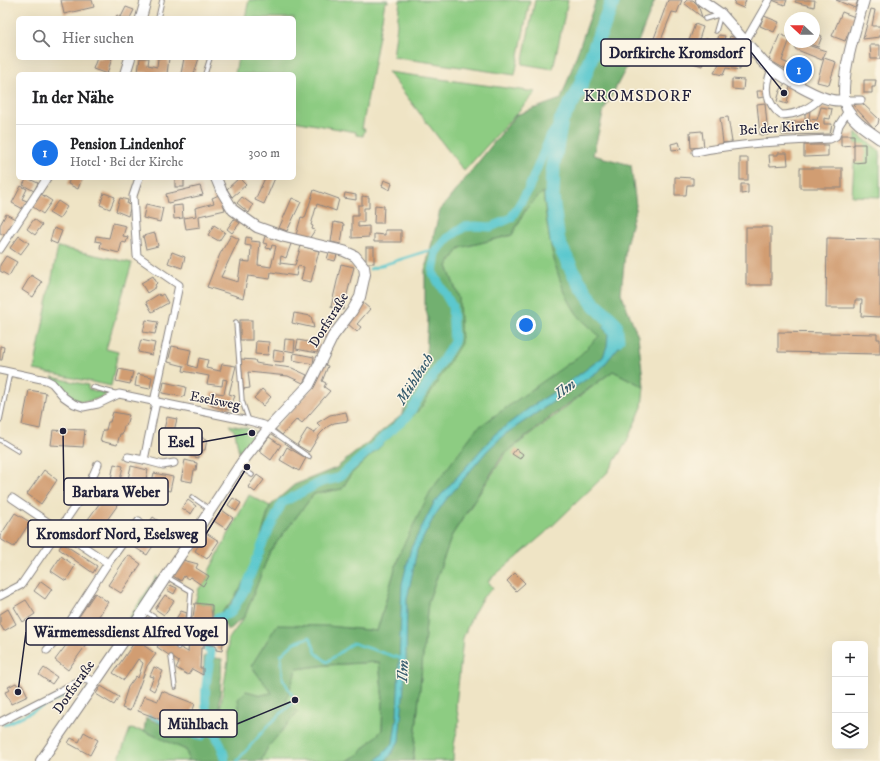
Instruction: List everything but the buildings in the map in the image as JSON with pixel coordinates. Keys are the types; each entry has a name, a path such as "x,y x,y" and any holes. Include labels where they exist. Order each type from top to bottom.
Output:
{"street":[{"path":"142,16 146,0"},
{"name":"Bei der Kirche","path":"701,0 721,14 746,40 764,63 772,70 821,97 836,102 843,100"},
{"path":"746,40 770,0"},
{"path":"864,0 845,79 843,100 848,111 859,123 880,139"},
{"path":"126,72 129,60"},
{"name":"Bei der Kirche","path":"772,70 769,78 768,96 772,108 781,115 798,112 816,103 821,97"},
{"path":"843,100 862,100"},
{"name":"Bei der Kirche","path":"696,152 724,146 774,141 830,139 836,136 839,125 848,111"},
{"path":"0,249 46,180"},
{"path":"138,180 133,196 137,256 179,285 144,460"},
{"name":"Dorfstraße","path":"41,761 144,611 239,466 268,429 309,385 333,336 352,312 360,297 364,284 364,266 355,256 344,251 286,237 257,227 233,210 217,180"},
{"path":"0,370 46,380 52,383 64,397 74,404 83,407 98,404 118,394"},
{"name":"Eselsweg","path":"118,394 249,421 264,425 268,429"},
{"path":"128,458 163,465 174,463"},
{"path":"0,596 21,585 90,484 98,464"},
{"path":"12,498 60,529 108,563"},
{"path":"47,650 60,637 108,563 139,521"},
{"path":"0,722 86,678 94,682"}],"lane":[{"path":"158,16 162,0"},
{"path":"704,19 721,14"},
{"path":"716,31 721,14"},
{"path":"206,72 209,60"},
{"path":"236,322 242,401 249,421"},
{"path":"0,420 10,372"},
{"path":"92,387 118,394"},
{"path":"268,429 309,457"},
{"path":"0,440 18,451"},
{"path":"239,466 252,475"},
{"path":"192,497 210,510"},
{"path":"166,577 191,591 189,617 178,647"},
{"path":"144,611 163,624"},
{"path":"129,633 139,640"},
{"path":"171,657 175,687"}],"green space":[{"path":"249,0 388,0 388,2 385,2 362,129 365,129 363,136 356,135 356,132 296,121 296,72 235,72 238,60 296,60 296,16 245,16"},
{"path":"400,0 530,0 515,75 393,57"},
{"path":"535,0 568,0 553,69 522,64"},
{"path":"596,0 655,0 632,57 604,110 593,155 631,165 636,206 626,245 621,293 638,336 644,387 613,371 553,415 503,455 452,535 428,602 413,761 346,761 358,755 382,730 383,700 379,662 327,665 297,669 286,700 298,712 268,747 261,761 189,761 186,750 144,731 146,718 203,739 204,656 222,659 219,716 240,714 238,699 246,691 261,695 272,693 251,666 277,625 328,626 377,631 400,552 430,492 476,429 579,356 599,336 577,314 562,286 553,255 543,192 526,209 512,235 460,248 447,266 459,298 461,343 422,407 351,474 342,489 314,494 270,551 245,616 228,631 219,614 231,604 253,565 270,506 294,485 336,468 402,415 426,354 428,318 425,306 425,270 440,210 516,115 561,99"},
{"path":"388,72 536,92 464,171"},
{"path":"856,133 880,151 880,197 852,196"},
{"path":"543,192 550,242 577,314 599,336 579,356 548,379 400,552 377,631 328,626 272,693 261,695 246,691 240,714 219,716 228,660 228,640 245,616 270,551 314,494 342,489 351,474 422,407 459,298 447,266 460,248 512,235 526,209"},
{"path":"58,247 132,263 106,349 118,352 111,386 34,370"},
{"path":"613,371 644,387 642,407 626,443 607,473 545,533 488,581 493,588 483,597 472,616 463,638 456,705 459,721 454,745 453,761 413,761 428,602 452,535 506,453"},
{"path":"52,377 88,385 88,389 108,394 98,399 89,401 76,400"},
{"path":"229,425 251,429 255,432 239,453 235,432"},
{"path":"249,495 270,506 254,564 243,586 231,602 219,614 213,617 212,605 195,603 199,588 206,581 209,571"},
{"path":"157,576 160,579 126,629 123,627"},
{"path":"379,662 383,700 382,730 358,755 346,761 261,761 297,669 327,665"},
{"path":"130,729 144,731 186,750 189,761 118,761"}],"water":[{"path":"614,319 618,326 621,344 600,370 504,435 487,451 445,501 434,517 417,550 407,600 406,664 399,741 390,756 385,761 376,761 393,743 397,716 402,584 411,548 434,503 495,434 532,406 565,385 603,357 607,346 608,334 603,327"}],"waterway":[{"name":"Ilm","path":"613,0 578,92 561,121 553,165 552,198 558,242 575,276 594,304 615,324 617,339"},
{"name":"Mühlbach","path":"205,637 206,626 213,620 231,613 245,590 262,545 282,503 321,482 338,478 407,417 454,342 452,306 433,273 436,252 448,238 464,227 491,227 511,218 528,190 550,137 561,121"},
{"path":"370,269 427,251 436,252"},
{"name":"Mühlbach","path":"237,761 266,728 295,700 283,679 281,655 294,643 310,637 316,653 327,662 353,643 402,659"},
{"name":"Mühlbach","path":"203,644 211,652 206,685 206,710 225,761"},
{"path":"4,725 83,687"},
{"path":"149,716 201,740 214,730"}],"place":[{"name":"Pension Lindenhof","path":"799,70"},
{"name":"Dorfkirche Kromsdorf","path":"784,93"},
{"name":"Barbara Weber","path":"63,431"},
{"name":"Esel","path":"252,433"},
{"name":"Kromsdorf Nord, Eselsweg","path":"247,467"},
{"name":"Wärmemessdienst Alfred Vogel","path":"18,692"},
{"name":"Mühlbach","path":"295,700"}],"district":[{"name":"KROMSDORF","path":"638,96"}]}
